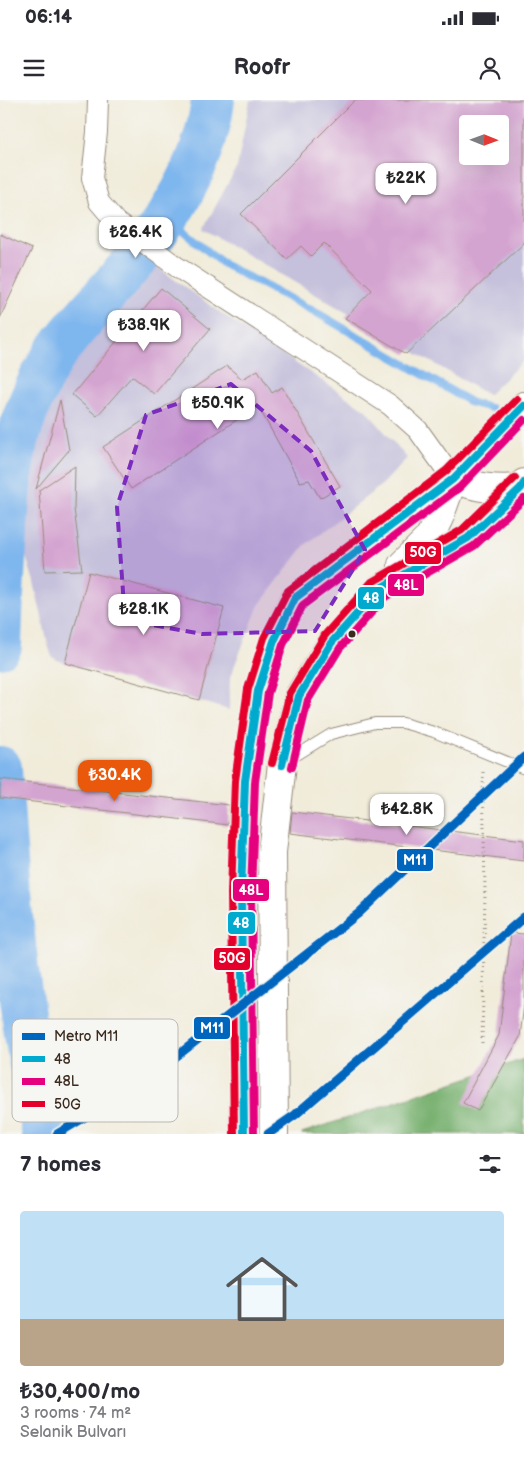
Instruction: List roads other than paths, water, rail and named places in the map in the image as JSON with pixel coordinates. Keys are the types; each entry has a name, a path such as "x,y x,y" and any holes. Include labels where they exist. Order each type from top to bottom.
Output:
{"main road":[{"path":"244,1134 241,892 245,780 258,691 274,641 295,598 453,479 524,406"},
{"path":"453,479 482,488 520,494"},
{"path":"274,1134 272,852 282,764 299,696 332,642 379,589 429,538 439,518 453,479"},
{"path":"379,589 468,538 520,494"}],"street":[{"path":"98,100 92,178 99,202 116,222 177,267 390,405 418,430 453,479"}],"lane":[{"path":"282,764 331,734 375,723 403,723 434,732 522,768"}],"waterway":[{"path":"0,646 11,466 26,412 52,358 59,348 143,250 175,204 200,154 208,128 213,100"},
{"path":"166,217 225,265 319,314 472,403 491,408"},
{"path":"0,768 10,906 24,1019"},
{"path":"42,1122 44,1134"}],"metro line":[{"name":"M11","path":"178,1055 359,913 524,757"},
{"name":"M11","path":"268,1134 295,1115 524,917"},
{"name":"M11","path":"57,1134 77,1122"}]}
